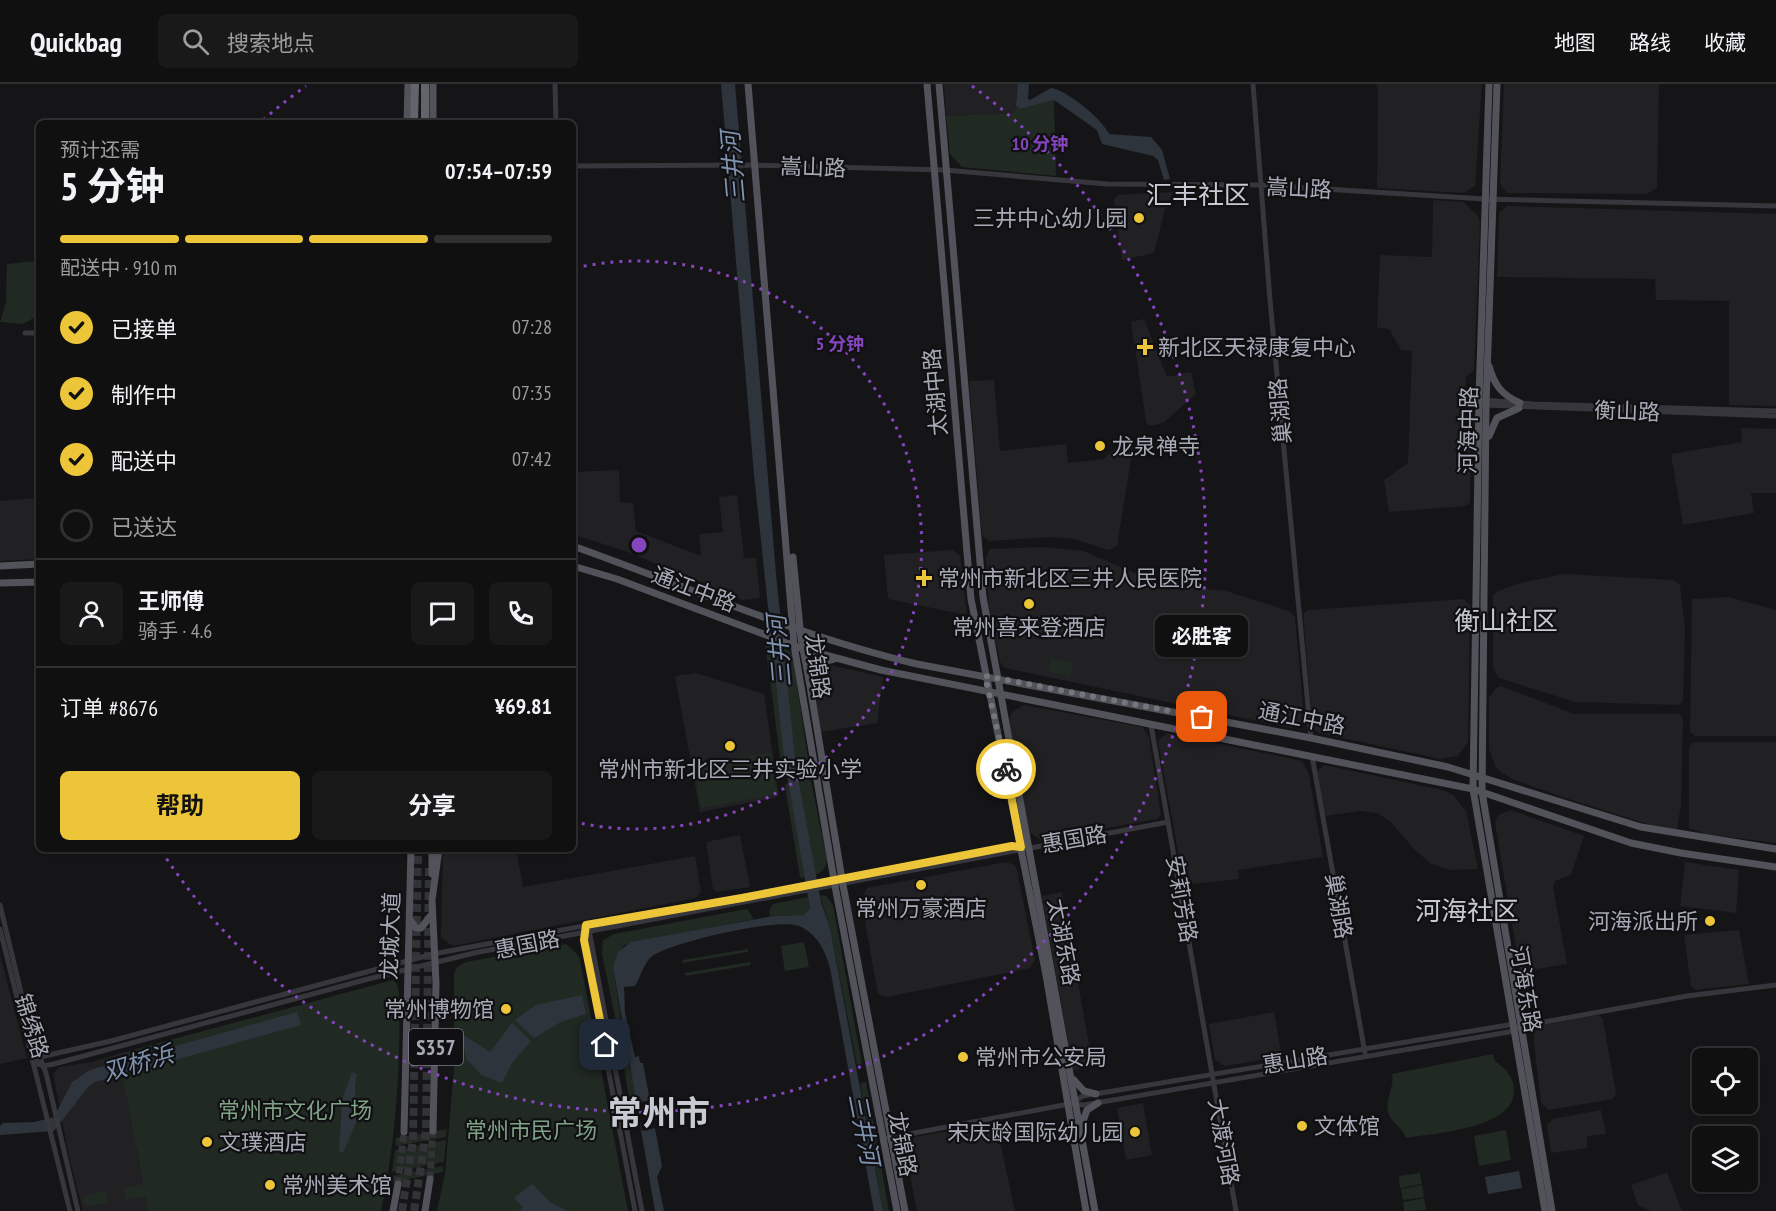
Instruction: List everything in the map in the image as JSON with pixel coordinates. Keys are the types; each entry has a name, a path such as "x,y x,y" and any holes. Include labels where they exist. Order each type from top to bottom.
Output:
{"highway":[{"path":"414,120 415,84"},
{"path":"425,84 425,120"}],"main road":[{"path":"407,120 408,84"},
{"path":"433,84 433,120"},
{"name":"龙锦路","path":"747,84 797,631 809,680 887,1138 897,1211"},
{"name":"龙锦路","path":"752,84 755,165"},
{"name":"太湖中路","path":"927,84 971,599 985,676 991,694"},
{"name":"太湖中路","path":"939,84 983,597 998,679"},
{"name":"河海中路","path":"1482,777 1486,454 1483,402 1488,357 1489,84"},
{"name":"河海中路","path":"1473,774 1489,199 1497,84"},
{"path":"1486,454 1491,426 1497,418 1520,405 1499,389 1488,357"},
{"name":"通江中路","path":"576,547 797,631 858,650 1311,738 1473,774 1641,826 1776,849"},
{"path":"0,566 36,564"},
{"name":"通江中路","path":"576,567 617,579 794,645"},
{"path":"0,584 36,582"},
{"name":"龙锦路","path":"797,631 794,645 834,883 887,1138 906,1211"},
{"path":"794,645 803,649"},
{"name":"通江中路","path":"803,649 999,696 1312,756 1482,792"},
{"path":"809,680 815,664 831,657"},
{"name":"太湖东路","path":"998,679 1024,848 1081,1129 1095,1211"},
{"name":"太湖东路","path":"991,694 1071,1074 1086,1211"},
{"name":"河海东路","path":"1473,774 1473,789 1552,1211"},
{"name":"河海东路","path":"1482,777 1482,792 1545,1211"},
{"path":"1482,792 1631,843 1776,867"},
{"name":"龙城大道","path":"404,1132 410,852"},
{"name":"龙城大道","path":"432,852 432,900"},
{"path":"432,900 439,852"},
{"name":"S357","path":"432,900 434,963"},
{"path":"410,918 416,928 421,928 432,914"},
{"name":"龙城大道","path":"434,963 434,1131"},
{"path":"1071,1074 1084,1091 1096,1094"},
{"path":"1081,1129 1087,1110 1098,1102"},
{"path":"425,1211 430,1179"},
{"path":"393,1211 398,1184"}],"street":[{"path":"555,84 556,120"},
{"name":"巢湖路","path":"1253,84 1260,185 1311,738"},
{"name":"嵩山路","path":"576,166 755,165 945,170 1107,184 1260,185 1489,199 1776,206"},
{"path":"25,333 36,333"},
{"name":"衡山路","path":"1483,402 1776,416"},
{"name":"衡山路","path":"1520,405 1776,411"},
{"name":"安莉芳路","path":"1151,725 1213,1073"},
{"name":"巢湖路","path":"1312,756 1365,1053"},
{"name":"惠国路","path":"43,1066 407,965 434,963 820,885 1168,822"},
{"path":"33,1062 40,1057 407,965 434,954 586,925 805,888"},
{"name":"锦绣路","path":"0,905 32,1038 43,1066 55,1112 78,1211"},
{"path":"586,925 642,1211"},
{"name":"锦绣路","path":"0,929 70,1211"},
{"path":"587,932 584,940 635,1211"},
{"name":"惠山路","path":"887,1138 1074,1103 1098,1102 1214,1082 1687,996 1776,985"},
{"name":"惠山路","path":"1074,1103 1096,1094 1213,1073 1365,1053"},
{"path":"33,1062 43,1066"},
{"name":"大渡河路","path":"1213,1073 1236,1211"}],"shaded area":[{"path":"944,84 1018,84 1015,113 946,116"},
{"path":"1376,84 1482,84 1475,186 1464,193 1377,188 1378,89"},
{"path":"1504,84 1659,84 1657,188 1647,194 1507,193 1500,184"},
{"name":"三井中心幼儿园","path":"1173,192 1165,209 1154,253 1122,260 1114,200 1118,195"},
{"path":"1433,200 1463,202 1477,215 1480,222 1474,370 1466,377 1463,422 1471,429 1470,502 1466,506 1389,512 1384,480 1408,463 1412,351 1401,350 1389,329 1377,328 1380,255 1432,257"},
{"path":"1507,206 1776,214 1776,406 1729,405 1729,301 1656,300 1655,279 1497,277 1499,213"},
{"name":"新北区天禄康复中心","path":"1144,319 1167,377 1191,372 1196,394 1164,422 1156,425 1148,425 1146,421 1131,322"},
{"path":"994,380 1000,451 1066,444 1068,463 1104,459 1115,448 1133,447 1117,546 1108,550 1075,539 1052,537 989,541 982,536 969,381"},
{"path":"1741,428 1776,429 1776,493 1751,493 1754,513 1683,525 1671,454 1742,442"},
{"path":"619,470 620,502 633,503 636,531 701,556 699,534 723,532 719,497 737,495 744,558 756,558 760,598 742,600 628,552 576,535 576,472"},
{"path":"36,498 36,559 0,561 0,501"},
{"path":"1043,547 1083,551 1163,585 1226,591 1289,611 1295,617 1304,717 1302,723 1291,728 1005,668 1000,662 989,610 986,557 990,549"},
{"name":"常州市新北区三井人民医院","path":"953,550 960,556 967,615 888,599 884,555"},
{"path":"1564,574 1673,580 1680,585 1685,629 1683,701 1680,705 1575,702 1499,678 1493,669 1493,596 1498,591 1520,583"},
{"path":"1729,597 1776,610 1776,736 1695,736 1690,732 1692,599"},
{"path":"1463,599 1470,605 1468,742 1458,756 1441,759 1319,733 1313,728 1303,614 1308,610"},
{"path":"830,665 883,677 877,723 821,732 812,681 814,671 821,666"},
{"name":"常州市新北区三井实验小学","path":"696,673 764,694 779,797 700,812 675,676"},
{"path":"1501,686 1574,714 1680,714 1683,719 1681,805 1677,830 1667,830 1562,797 1512,779 1501,772 1495,766 1489,749 1489,698 1496,688"},
{"path":"1024,705 1142,727 1149,737 1161,815 1157,819 1041,840 1029,832 1009,720 1012,712"},
{"path":"1167,733 1302,761 1309,774 1323,857 1238,870 1239,879 1184,885 1158,741"},
{"path":"1694,742 1776,742 1776,843 1706,834 1689,828 1689,746"},
{"path":"1324,765 1442,790 1453,795 1466,811 1478,869 1450,870 1430,863 1415,850 1390,821 1377,813 1360,811 1324,816 1317,771"},
{"path":"1511,810 1584,836 1571,875 1555,881 1553,887 1567,964 1520,972 1495,823 1498,815"},
{"path":"740,835 750,887 716,892 713,889 706,842"},
{"path":"443,852 517,852 523,887 695,856 701,891 696,898 453,946 441,938"},
{"path":"1006,862 1015,865 1017,870 1035,960 1030,968 887,997 878,994 861,900 867,888"},
{"path":"1685,862 1739,870 1736,913 1680,906"},
{"path":"1062,892 1093,1067 1073,1070 1042,896"},
{"path":"1739,930 1749,984 1695,990 1691,986 1684,935"},
{"path":"0,955 27,1058 0,1064"},
{"path":"1274,1012 1282,1057 1225,1066 1215,1060 1209,1024"},
{"path":"1598,1015 1603,1019 1616,1094 1613,1099 1549,1110 1541,1103 1533,1033 1543,1025"},
{"path":"118,1054 148,1211 83,1211 70,1161 53,1074 59,1067 92,1062"},
{"name":"宋庆龄国际幼儿园","path":"1143,1103 1152,1155 1126,1160 1117,1108"},
{"path":"1601,1110 1606,1134 1587,1136 1587,1148 1551,1153 1547,1125 1553,1119"},
{"path":"996,1123 1015,1211 917,1211 905,1149 915,1137"},
{"path":"1667,1172 1682,1211 1651,1211 1638,1205 1631,1185"}],"green space":[{"path":"1054,100 1056,176 962,167 950,154 946,116 1014,113 1016,105 1020,109"},
{"path":"36,261 36,317 23,324 0,322 6,303 7,264"},
{"path":"767,640 790,651 793,657 809,766 807,770 784,774 782,772 765,642"},
{"path":"1051,658 1073,663 1070,676 1048,671"},
{"path":"770,752 777,794 701,808 693,766"},
{"path":"808,779 811,781 827,860 819,874 802,878 785,786 787,783"},
{"path":"820,895 826,896 833,905 862,1064 857,1065 830,928"},
{"path":"808,897 810,909 803,915 770,916 769,910 773,904"},
{"path":"747,909 754,919 624,945 613,967 623,1034 618,1032 602,954 603,940 614,934"},
{"path":"804,942 809,967 785,971 781,946"},
{"name":"常州市民广场","path":"566,944 580,960 628,1211 437,1211 445,1173 454,1069 454,974 457,967 466,962"},
{"path":"748,949 748,952 682,963 683,960"},
{"path":"750,962 751,965 685,976 685,973"},
{"name":"常州市文化广场","path":"393,980 397,984 399,993 398,1075 394,1130 381,1211 148,1211 145,1196 126,1200 123,1188 143,1184 118,1054"},
{"path":"626,1050 637,1102 630,1105 622,1055"},
{"path":"1493,1054 1495,1061 1509,1074 1514,1086 1511,1104 1501,1114 1470,1127 1406,1138 1388,1112 1392,1074"},
{"path":"866,1082 889,1211 883,1211 860,1083"},
{"path":"447,1129 446,1137 395,1146 396,1138"},
{"path":"1506,1130 1511,1160 1479,1166 1474,1136"},
{"path":"446,1140 444,1162 392,1172 395,1150"},
{"path":"443,1166 443,1172 390,1183 392,1176"},
{"path":"1420,1173 1422,1184 1400,1188 1399,1176"},
{"path":"1422,1185 1424,1197 1403,1200 1401,1189"},
{"path":"106,1191 108,1203 85,1207 82,1196"},
{"path":"1424,1198 1426,1210 1404,1211 1403,1202"}],"water":[{"name":"三井河","path":"721,84 735,84 776,574 796,767 821,902 830,928 883,1211 874,1211 830,968 823,949 811,933 799,926 770,925 724,933 678,945 651,957 635,986 624,987 625,1013 635,1057 639,1056 640,1063 643,1063 662,1166 657,1177 664,1211 655,1211 613,967 618,952 631,942 773,916 803,915 810,909 784,757 754,475"},
{"path":"1018,84 1029,84 1028,99 1030,100 1051,88 1066,94 1092,114 1109,134 1151,137 1162,150 1170,179 1164,180 1158,160 1153,156 1102,144 1097,130 1054,100 1020,109 1016,105"},
{"path":"582,995 586,1014 561,1022 534,1038 515,1020 536,1005"},
{"name":"双桥浜","path":"297,1012 301,1025 95,1082 88,1087 54,1131 0,1135 0,1126 3,1123 35,1122 54,1117 72,1082 90,1070"},
{"path":"512,1023 531,1041 512,1063 502,1083 482,1075 466,1059 462,1034 490,1052"},
{"path":"352,1072 357,1074 355,1086 357,1120 343,1153 339,1152 342,1100"},
{"path":"1519,1171 1522,1188 1488,1194 1485,1177"},
{"path":"532,1184 550,1202 567,1211 519,1211 523,1207 514,1198"}],"pier":[{"path":"651,1100 656,1128 642,1131 636,1103"}],"tunnel":[{"path":"402,1211 413,1140 418,852"},
{"path":"414,1211 426,1132 429,864"},
{"path":"430,1179 433,1131"},
{"path":"398,1184 404,1132"}],"way so far":[{"path":"1006,769 991,694 985,676 1202,717"}],"place":[{"name":"三井中心幼儿园","path":"1139,218"},
{"name":"新北区天禄康复中心","path":"1145,347"},
{"name":"龙泉禅寺","path":"1100,446"},
{"name":"常州市新北区三井人民医院","path":"924,578"},
{"name":"常州喜来登酒店","path":"1029,604"},
{"name":"必胜客","path":"1202,717"},
{"name":"常州市新北区三井实验小学","path":"730,746"},
{"name":"常州万豪酒店","path":"921,885"},
{"name":"河海派出所","path":"1710,921"},
{"name":"常州博物馆","path":"506,1009"},
{"name":"常州市公安局","path":"963,1057"},
{"name":"文体馆","path":"1302,1126"},
{"name":"宋庆龄国际幼儿园","path":"1135,1132"},
{"name":"文璞酒店","path":"207,1142"},
{"name":"常州美术馆","path":"270,1185"}],"district":[{"name":"汇丰社区","path":"1198,194"},
{"name":"衡山社区","path":"1506,620"},
{"name":"河海社区","path":"1467,910"},
{"name":"常州市","path":"659,1112"}],"route":[{"path":"605,1045 584,940 586,925 742,898 1012,846 1021,847 1006,769"}]}
